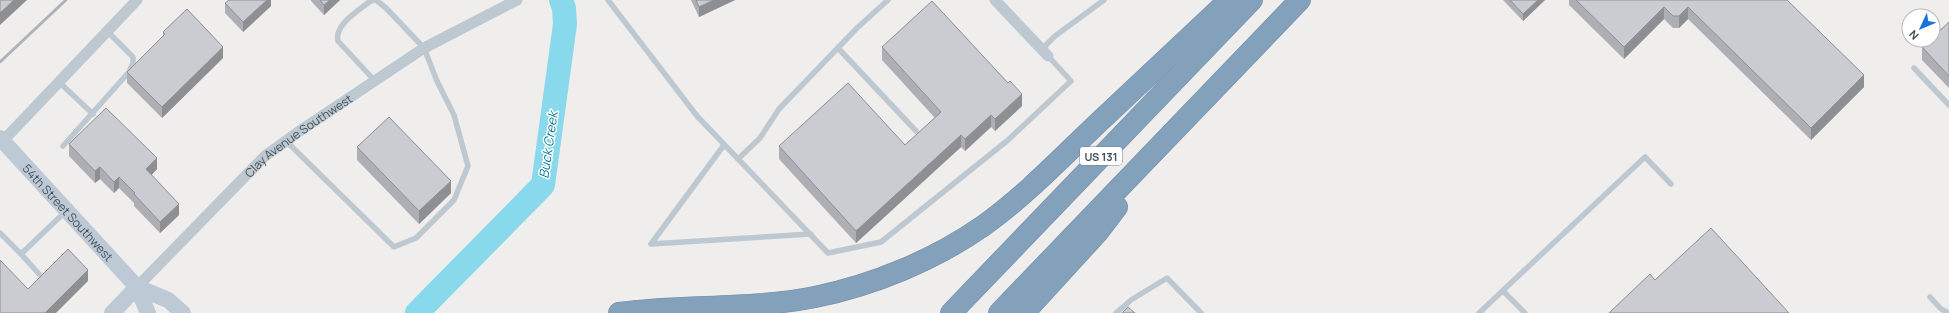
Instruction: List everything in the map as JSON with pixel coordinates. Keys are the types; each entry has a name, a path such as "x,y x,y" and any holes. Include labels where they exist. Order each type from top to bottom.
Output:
{"highway":[{"path":"619,313 672,308 752,305 815,297 861,285 931,256 973,232 1015,201 1229,0"},
{"name":"US 131","path":"951,313 1252,0"},
{"name":"US 131","path":"999,313 1300,0"},
{"path":"1024,313 1098,232 1165,140"}],"main road":[{"name":"54th Street Southwest","path":"1,141 67,210 137,287 148,313"},
{"name":"54th Street Southwest","path":"137,287 168,300 183,313"},
{"name":"Clay Avenue Southwest","path":"112,313 137,287"}],"street":[{"path":"1,141 137,0"},
{"name":"Clay Avenue Southwest","path":"137,287 265,156 424,48 517,0"},
{"path":"995,0 1045,52"}],"lane":[{"path":"286,141 394,247 416,238 454,200 468,166 454,115 437,81 424,48 386,8 375,0 369,2 339,28 337,35 338,41 374,81"},
{"path":"608,0 697,116 828,252 881,242 1008,140 1071,81 1045,52 1055,36 1104,0"},
{"path":"738,159 760,138 779,109 838,48 888,0"},
{"path":"63,146 129,72 133,63 133,57 107,31"},
{"path":"838,48 916,131"},
{"path":"1914,68 1949,105"},
{"path":"59,82 93,114"},
{"path":"724,145 651,244 811,234"},
{"path":"1479,313 1645,157 1671,184"},
{"path":"21,254 67,210"},
{"path":"0,233 39,274"},
{"path":"1116,313 1131,300 1167,278 1201,313"},
{"path":"1503,291 1525,313"},
{"path":"1930,297 1942,311 1949,313"}],"building":[{"path":"0,0 14,0 0,13"},
{"path":"229,0 267,0 243,22 225,3"},
{"path":"320,0 330,0 324,5"},
{"path":"696,0 714,0 699,7"},
{"path":"1510,0 1538,0 1523,14"},
{"path":"1576,0 1787,0 1864,75 1811,128 1688,7 1679,16 1673,16 1664,7 1624,47"},
{"path":"932,1 1008,83 1010,81 1022,94 995,119 991,115 965,139 961,135 856,231 779,146 848,83 905,145 941,112 882,47"},
{"path":"187,9 223,47 162,107 127,72 165,34 163,32"},
{"path":"1949,22 1949,76 1923,48 1941,48 1941,30"},
{"path":"106,108 157,158 146,169 179,204 160,222 119,177 114,182 100,167 95,171 69,144"},
{"path":"389,117 451,181 419,211 357,147"},
{"path":"1711,228 1789,313 1609,313 1650,274 1655,280"},
{"path":"68,249 88,270 45,313 0,313 0,260 28,289"},
{"path":"1128,307 1135,313 1122,313"}],"waterway":[{"name":"Buck Creek","path":"417,313 543,185 565,24 564,8 561,0"}],"railway":[{"path":"0,62 66,0"}]}
